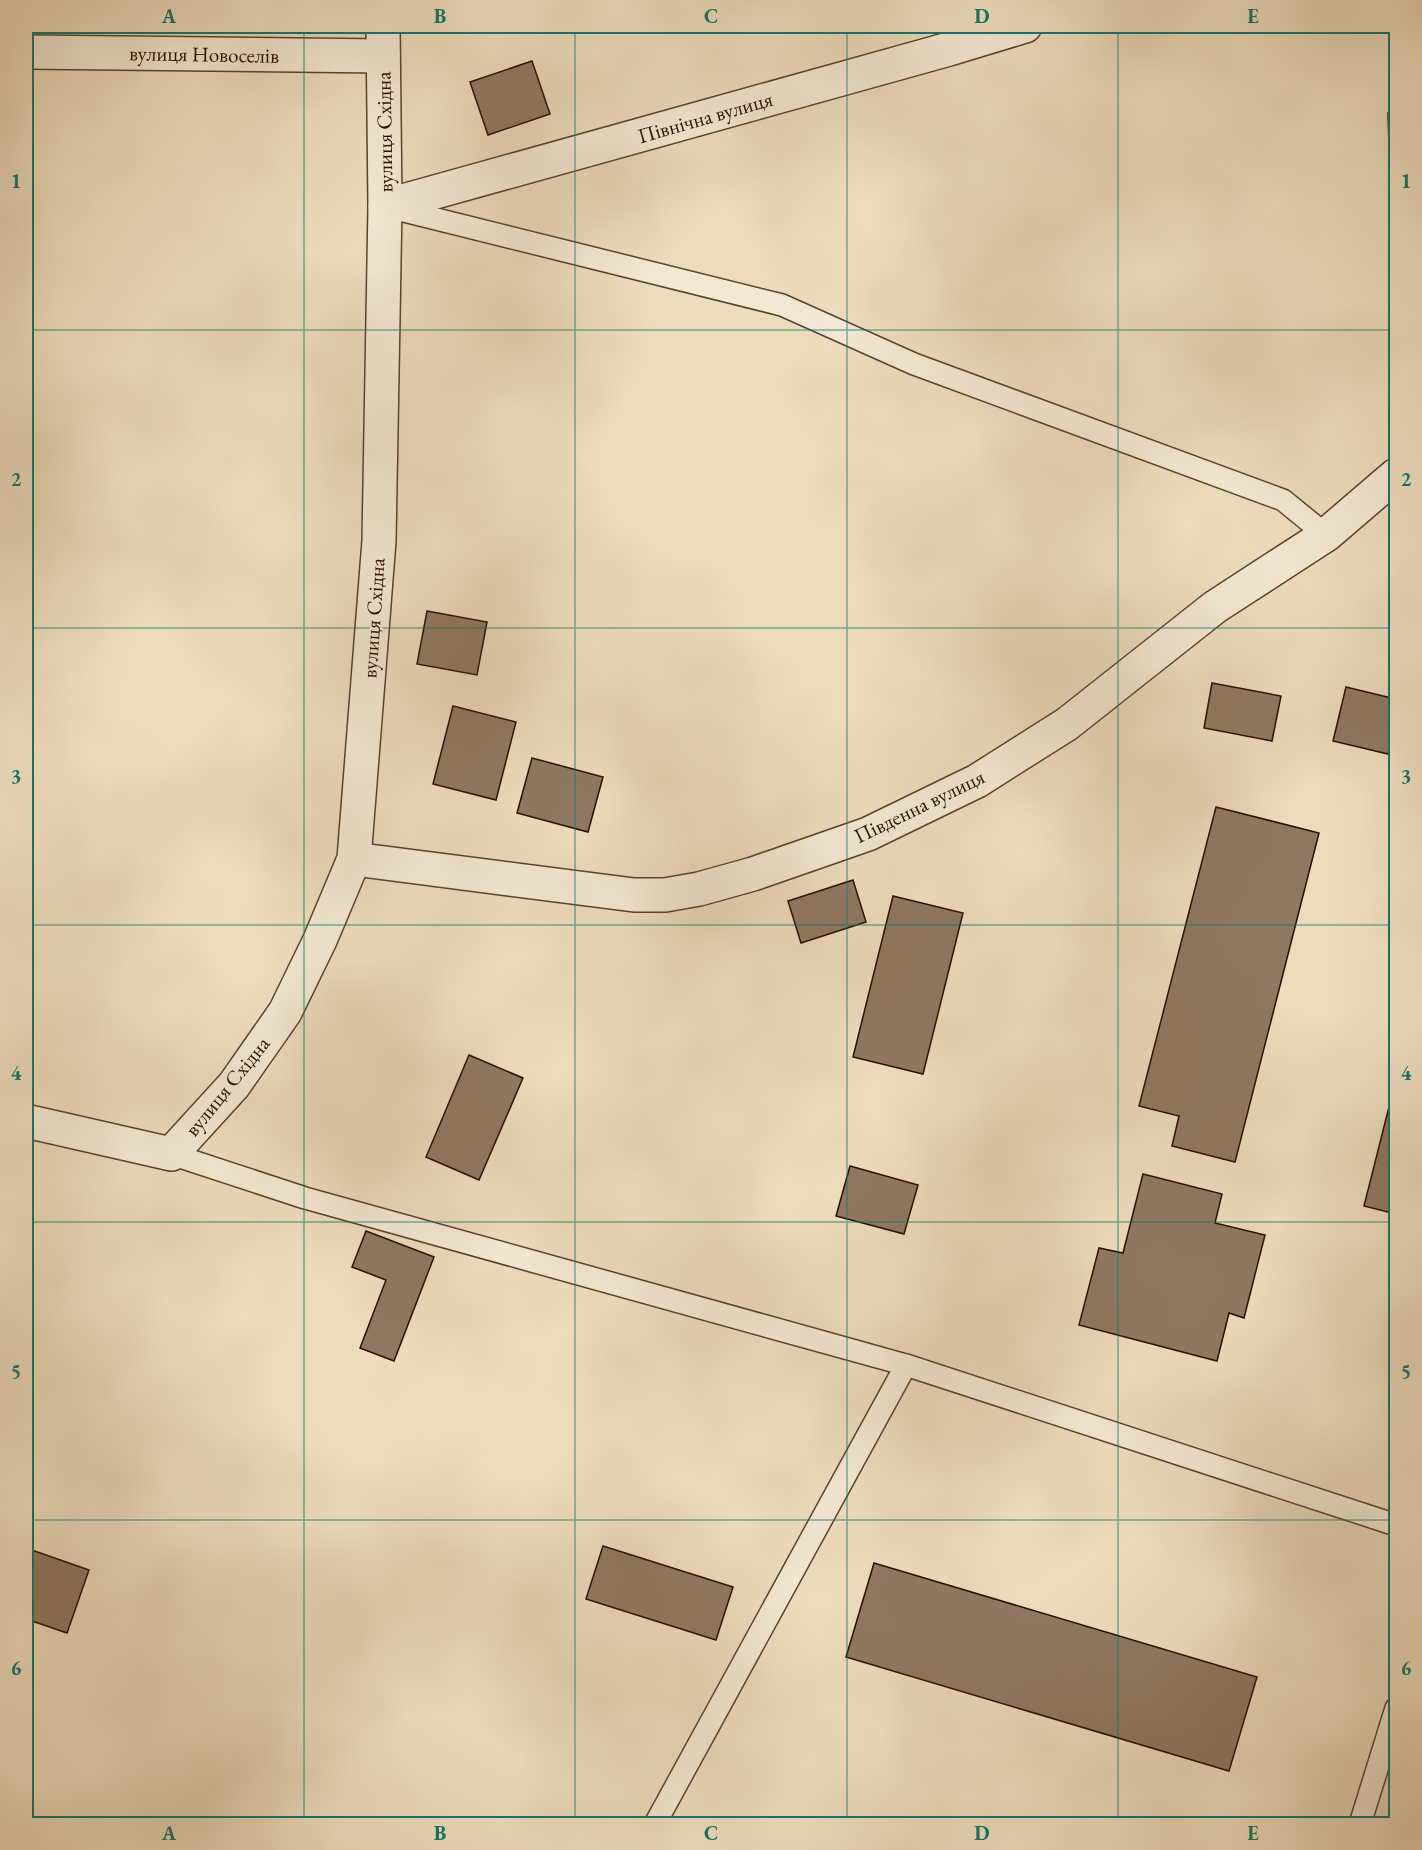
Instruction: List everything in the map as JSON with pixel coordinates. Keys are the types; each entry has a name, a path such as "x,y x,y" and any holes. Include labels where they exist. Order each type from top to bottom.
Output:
{"street":[{"name":"Північна вулиця","path":"385,206 1025,26"},
{"name":"вулиця Східна","path":"171,1154 234,1085 285,1012 320,940 354,859 379,541 385,206 383,41"},
{"name":"вулиця Новоселів","path":"26,52 383,41"},
{"name":"Південна вулиця","path":"354,859 634,895 665,895 699,889 753,874 868,834 977,781 1067,724 1215,607 1326,535 1396,475"},
{"path":"26,1121 171,1154"}],"lane":[{"path":"385,206 782,305 914,364 1283,500 1326,535"},
{"path":"171,1154 305,1198 906,1365 1396,1525"},
{"path":"656,1824 906,1365"},
{"path":"1360,1824 1396,1708"}],"building":[{"path":"532,61 550,114 488,135 470,82"},
{"path":"1388,113 1396,113 1396,181 1390,181"},
{"path":"427,611 487,622 477,675 417,664"},
{"path":"1212,683 1281,696 1272,741 1204,728"},
{"path":"1346,687 1396,699 1396,718 1388,754 1333,741"},
{"path":"453,706 516,722 496,800 433,784"},
{"path":"532,758 603,777 588,832 517,813"},
{"path":"1216,807 1319,833 1235,1162 1172,1146 1179,1116 1139,1106"},
{"path":"853,880 866,922 801,943 788,901"},
{"path":"893,896 963,913 923,1074 853,1057"},
{"path":"469,1055 523,1078 479,1180 426,1157"},
{"path":"1396,1079 1396,1214 1364,1206"},
{"path":"850,1166 918,1185 904,1234 836,1216"},
{"path":"1143,1174 1222,1194 1215,1223 1265,1235 1244,1318 1229,1313 1217,1361 1079,1325 1099,1248 1123,1253"},
{"path":"366,1231 434,1257 394,1361 360,1348 386,1280 352,1267"},
{"path":"603,1546 733,1587 716,1640 586,1599"},
{"path":"26,1548 89,1570 67,1633 26,1619"},
{"path":"874,1563 1257,1677 1229,1771 846,1657"}]}
